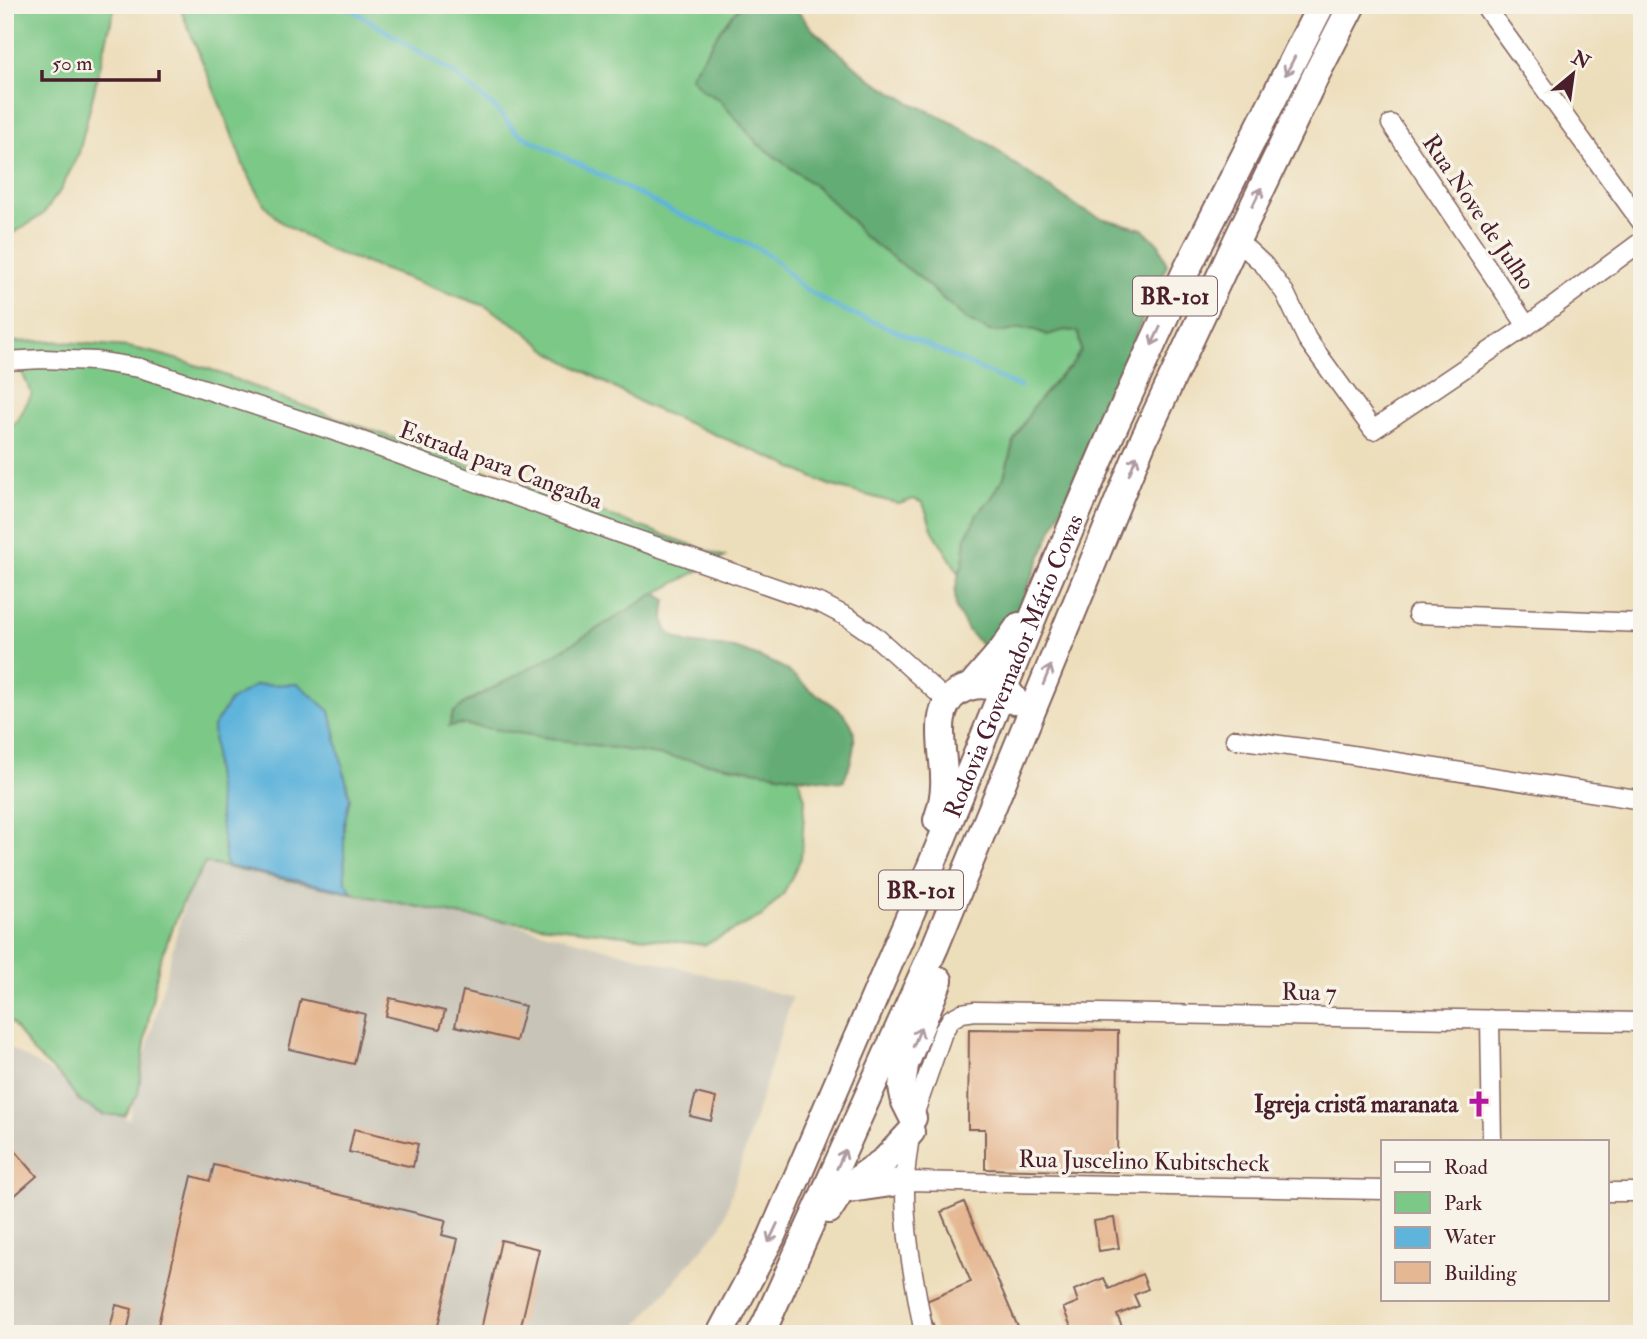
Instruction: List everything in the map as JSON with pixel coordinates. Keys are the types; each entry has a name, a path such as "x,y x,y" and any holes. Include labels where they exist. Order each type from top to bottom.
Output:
{"highway":[{"name":"Rodovia Governador Mário Covas","path":"720,1334 771,1238 835,1091 1111,434 1185,273 1321,5"},
{"name":"Rodovia Governador Mário Covas","path":"760,1334 930,959 1142,443 1317,73 1352,5"},
{"path":"971,686 1003,649 1043,593"},
{"path":"835,1091 835,1053 942,806 945,780 941,722 947,701 971,686 984,685 1005,689 1012,695 1018,710 963,849 965,874"},
{"path":"803,1242 825,1217 841,1191 886,1160 912,1125 902,1087 905,1065 1005,813 1005,777"},
{"path":"841,1191 905,1181"}],"street":[{"path":"1484,5 1642,223"},
{"name":"Rua Nove de Julho","path":"1391,124 1527,326"},
{"path":"1237,240 1264,265 1285,293 1307,339 1373,430 1527,326 1642,242"},
{"name":"Estrada para Cangaíba","path":"5,361 96,361 140,368 334,431 822,604 875,636 947,701"},
{"path":"1417,614 1642,623"},
{"path":"1235,739 1642,800"},
{"name":"Rua 7","path":"912,1125 943,1032 951,1020 961,1013 975,1011 1642,1022"},
{"path":"1490,1019 1492,1140"},
{"path":"912,1125 905,1181 906,1229 924,1334"},
{"name":"Rua Juscelino Kubitscheck","path":"905,1181 1381,1190"},
{"path":"1608,1192 1642,1192"}],"shaded area":[{"path":"200,842 792,997 722,1225 630,1334 5,1334 5,1045 129,1120"}],"green space":[{"path":"5,5 115,5 79,153 60,191 43,214 5,237"},
{"path":"179,5 742,5 721,30 691,76 703,91 719,99 758,144 819,189 853,222 861,234 919,277 945,302 1006,332 1021,328 1047,335 1065,330 1078,332 1081,350 1071,366 1056,380 1014,440 1004,477 991,499 978,513 966,537 963,564 959,573 933,531 923,503 914,499 899,504 829,485 647,406 551,353 522,329 485,306 329,250 279,221 264,204 244,167"},
{"path":"742,5 793,5 813,30 868,77 992,146 1083,210 1142,229 1159,244 1167,265 1005,640 990,648 983,646 969,632 956,609 955,592 963,564 966,537 978,513 991,499 1004,477 1014,440 1034,406 1071,366 1081,350 1078,332 1065,330 1047,335 1021,328 1006,332 989,331 967,320 919,277 861,234 853,222 819,189 758,144 719,99 703,91 690,76 720,30"},
{"path":"50,341 128,347 159,354 212,370 290,401 725,557 656,593 547,659 465,703 449,726 460,724 798,777 805,799 801,858 784,893 762,916 705,945 463,916 205,863 183,902 159,963 138,1094 124,1115 104,1115 80,1102 63,1079 33,1052 12,1023 5,1020 5,433 17,421 32,394 17,362 5,354 12,342","holes":["230,701 350,798 344,824 344,852 345,880 351,892"]},
{"path":"656,593 666,600 665,624 672,635 688,643 740,650 776,664 843,713 851,724 854,745 843,782 460,724 449,726 453,713 465,703 547,659"}],"water":[{"path":"298,684 330,711 350,798 344,824 344,852 345,880 352,892 226,866 215,772 213,727 230,701 256,685"}],"building":[{"path":"463,991 525,1006 516,1041 455,1026"},
{"path":"390,998 445,1011 440,1029 386,1016"},
{"path":"301,999 365,1014 354,1064 289,1049"},
{"path":"969,1029 1118,1031 1117,1172 985,1169 985,1129 968,1129"},
{"path":"696,1093 716,1098 711,1121 690,1116"},
{"path":"354,1129 418,1144 413,1167 349,1152"},
{"path":"5,1139 37,1176 5,1204"},
{"path":"214,1165 446,1220 442,1235 458,1239 436,1334 156,1334 192,1176 210,1181"},
{"path":"964,1202 1021,1334 937,1334 924,1302 971,1282 941,1212"},
{"path":"1114,1218 1119,1248 1099,1251 1094,1221"},
{"path":"501,1240 539,1249 519,1334 480,1334"},
{"path":"1142,1274 1148,1289 1134,1295 1139,1306 1117,1315 1125,1334 1062,1334 1072,1329 1063,1308 1078,1302 1074,1290 1104,1278 1109,1289"},
{"path":"116,1305 132,1309 127,1332 110,1328"}],"waterway":[{"path":"344,5 452,72 497,110 516,132 674,212 759,249 776,261 802,287 838,308 1020,387"}],"place":[{"name":"Igreja cristã maranata","path":"1479,1104"}]}
